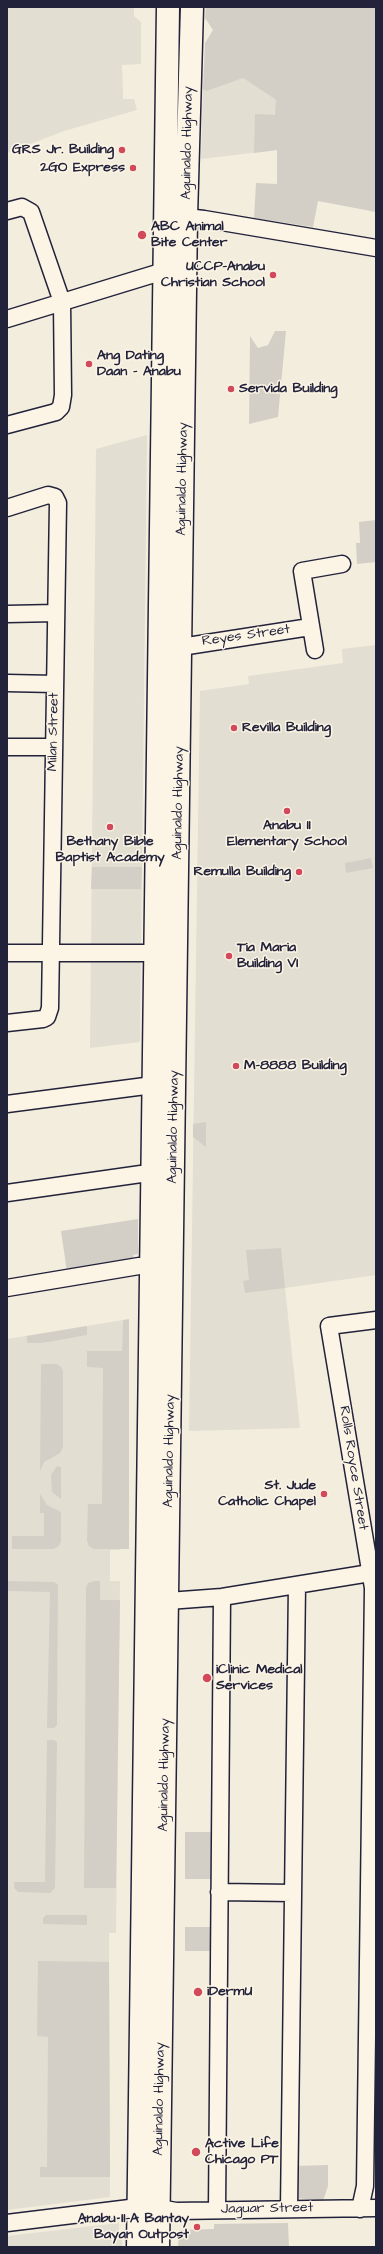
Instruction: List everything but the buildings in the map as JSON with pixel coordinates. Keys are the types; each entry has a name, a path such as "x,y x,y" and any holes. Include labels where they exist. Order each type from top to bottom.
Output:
{"highway":[{"name":"Aguinaldo Highway","path":"158,2247 148,2207 151,1266 168,7"},
{"name":"Aguinaldo Highway","path":"138,2247 148,2207 168,1601 186,217 192,7"},
{"path":"160,569 182,570"}],"street":[{"path":"7,210 22,207 31,212 62,302 63,401 61,407 51,414 7,425"},
{"path":"164,215 186,217 376,248"},
{"path":"7,320 164,271 186,271"},
{"name":"Milan Street","path":"7,508 48,495 57,499 50,1008 47,1017 7,1023"},
{"path":"314,650 302,571 342,564"},
{"path":"7,614 56,613"},
{"name":"Reyes Street","path":"181,647 310,627"},
{"path":"7,683 55,684"},
{"path":"7,747 54,748"},
{"path":"7,954 177,953"},
{"path":"7,1104 153,1085"},
{"path":"7,1192 152,1174 174,1176"},
{"path":"7,1288 140,1266 172,1265"},
{"name":"Rolls Royce Street","path":"360,2209 365,2186 371,2131 374,1720 373,1588 329,1326 376,1320"},
{"path":"168,1601 222,1597 370,1573"},
{"path":"289,2208 297,1585"},
{"path":"216,2210 222,1597"},
{"path":"219,1892 293,1893"},
{"name":"Jaguar Street","path":"7,2223 148,2207 176,2211 289,2208 376,2208"}],"shaded area":[{"path":"7,7 134,7 134,16 141,22 141,64 122,65 123,99 134,99 137,110 64,131 7,153"},
{"path":"206,7 376,7 376,212 318,201 313,227 254,218 256,183 277,184 277,150 254,153 255,114 275,115 276,100 243,78 206,91 203,89 205,43 213,30 205,18"},
{"path":"243,78 276,100 277,150 201,159 203,89"},
{"path":"275,331 286,331 278,417 249,424 250,336 258,348 268,345"},
{"path":"147,435 140,1042 90,1048 96,449"},
{"path":"376,520 376,562 357,564 356,543 360,543 359,522"},
{"path":"376,645 376,1275 285,1288 300,1428 189,1431 200,691 249,684 248,676 343,663 342,649"},
{"path":"371,858 373,868 346,873 345,863"},
{"path":"92,867 142,867 141,889 91,889"},
{"path":"206,1122 206,1147 193,1137 193,1124"},
{"path":"138,1219 138,1254 133,1255 134,1260 67,1272 61,1231"},
{"path":"281,1248 285,1288 245,1293 243,1281 249,1280 246,1250"},
{"path":"129,1319 129,1549 94,1549 89,1546 87,1541 88,1504 102,1504 103,1368 87,1367 87,1351 122,1351 123,1320"},
{"path":"123,1320 120,1550 110,1550 110,1581 120,1581 116,1933 109,1933 110,2197 7,2210 7,1339"},
{"path":"87,1326 87,1335 42,1343 27,1343 27,1336"},
{"path":"41,1364 57,1364 63,1371 63,1447 60,1453 44,1462 40,1471"},
{"path":"57,1466 61,1467 61,1499 52,1492 51,1475"},
{"path":"40,1494 47,1505 61,1512 61,1541 59,1546 53,1549 12,1549 12,1536 44,1536 44,1513 40,1513"},
{"path":"7,1581 54,1582 58,1585 57,1725 54,1728 47,1728 50,1592 7,1591"},
{"path":"100,1581 100,1600 120,1600 116,1888 84,1888 86,1588 88,1583"},
{"path":"47,1740 54,1740 57,1742 55,1888 50,1893 18,1892 14,1888 14,1882 45,1882"},
{"path":"185,1832 215,1832 215,1879 185,1879"},
{"path":"46,1915 87,1915 87,1925 43,1924 43,1918"},
{"path":"185,1927 214,1927 214,1951 185,1951"},
{"path":"38,1961 109,1962 110,2177 40,2177 40,2167 47,2167 48,2037 37,2036"},
{"path":"328,2165 328,2186 323,2201 296,2198 295,2166"},
{"path":"119,2223 119,2232 122,2232 122,2247 7,2247 7,2236"},
{"path":"288,2223 289,2247 178,2247 179,2230 214,2229 214,2224"}],"place":[{"name":"GRS Jr. Building","path":"122,150"},
{"name":"2GO Express","path":"133,168"},
{"name":"ABC Animal Bite Center","path":"142,235"},
{"name":"UCCP-Anabu Christian School","path":"273,275"},
{"name":"Ang Dating Daan - Anabu","path":"89,364"},
{"name":"Servida Building","path":"231,389"},
{"name":"Revilla Building","path":"234,728"},
{"name":"Anabu II Elementary School","path":"287,811"},
{"name":"Bethany Bible Baptist Academy","path":"110,827"},
{"name":"Remulla Building","path":"299,872"},
{"name":"Tia Maria Building VI","path":"229,956"},
{"name":"M-8888 Building","path":"236,1066"},
{"name":"St. Jude Catholic Chapel","path":"324,1494"},
{"name":"iClinic Medical Services","path":"207,1678"},
{"name":"iDermU","path":"198,1992"},
{"name":"Active Life Chicago PT","path":"196,2152"},
{"name":"Anabu II-A Bantay Bayan Outpost","path":"197,2227"}]}
